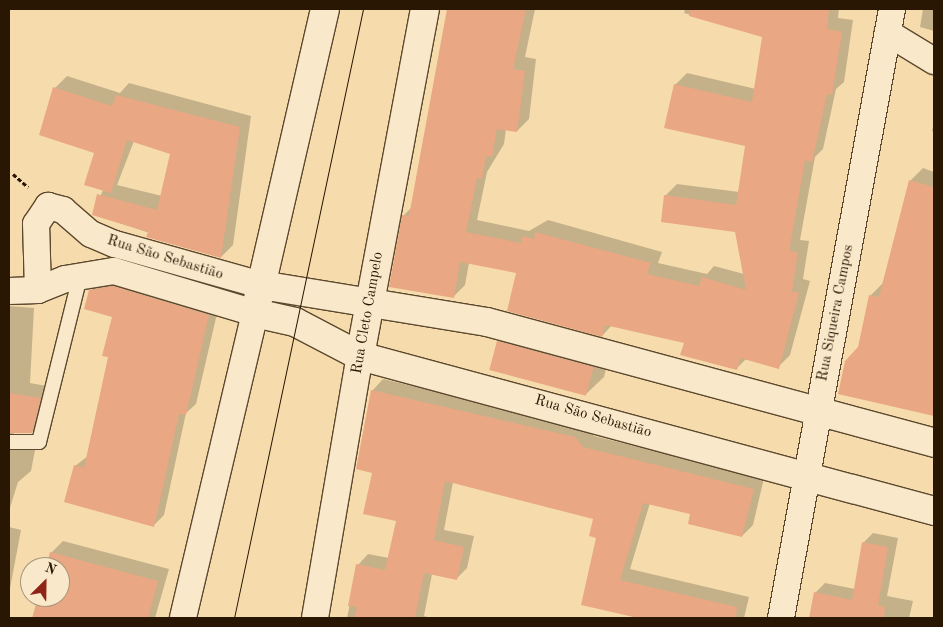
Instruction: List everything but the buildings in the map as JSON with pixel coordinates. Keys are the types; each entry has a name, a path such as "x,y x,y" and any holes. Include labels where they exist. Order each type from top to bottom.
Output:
{"main road":[{"path":"255,313 325,9"},
{"name":"Rua Cleto Campelo","path":"360,356 425,9"},
{"name":"Rua São Sebastião","path":"261,285 301,294 370,300 487,322 818,408 934,442"},
{"name":"Rua São Sebastião","path":"255,313 295,322 360,356 934,511"}],"street":[{"path":"890,21 934,61"},
{"name":"Rua Siqueira Campos","path":"782,618 818,408 890,21"},
{"name":"Rua São Sebastião","path":"38,290 36,224 48,206 63,210 91,234 106,240 261,285"},
{"path":"89,274 106,265 110,254 106,240"},
{"name":"Rua São Sebastião","path":"9,291 38,290 89,274 114,271 255,313"},
{"path":"183,618 255,313"},
{"name":"Rua Cleto Campelo","path":"315,618 360,356"}],"lane":[{"path":"9,442 39,442 89,274"}],"tram line":[{"path":"234,618 363,9"}]}
